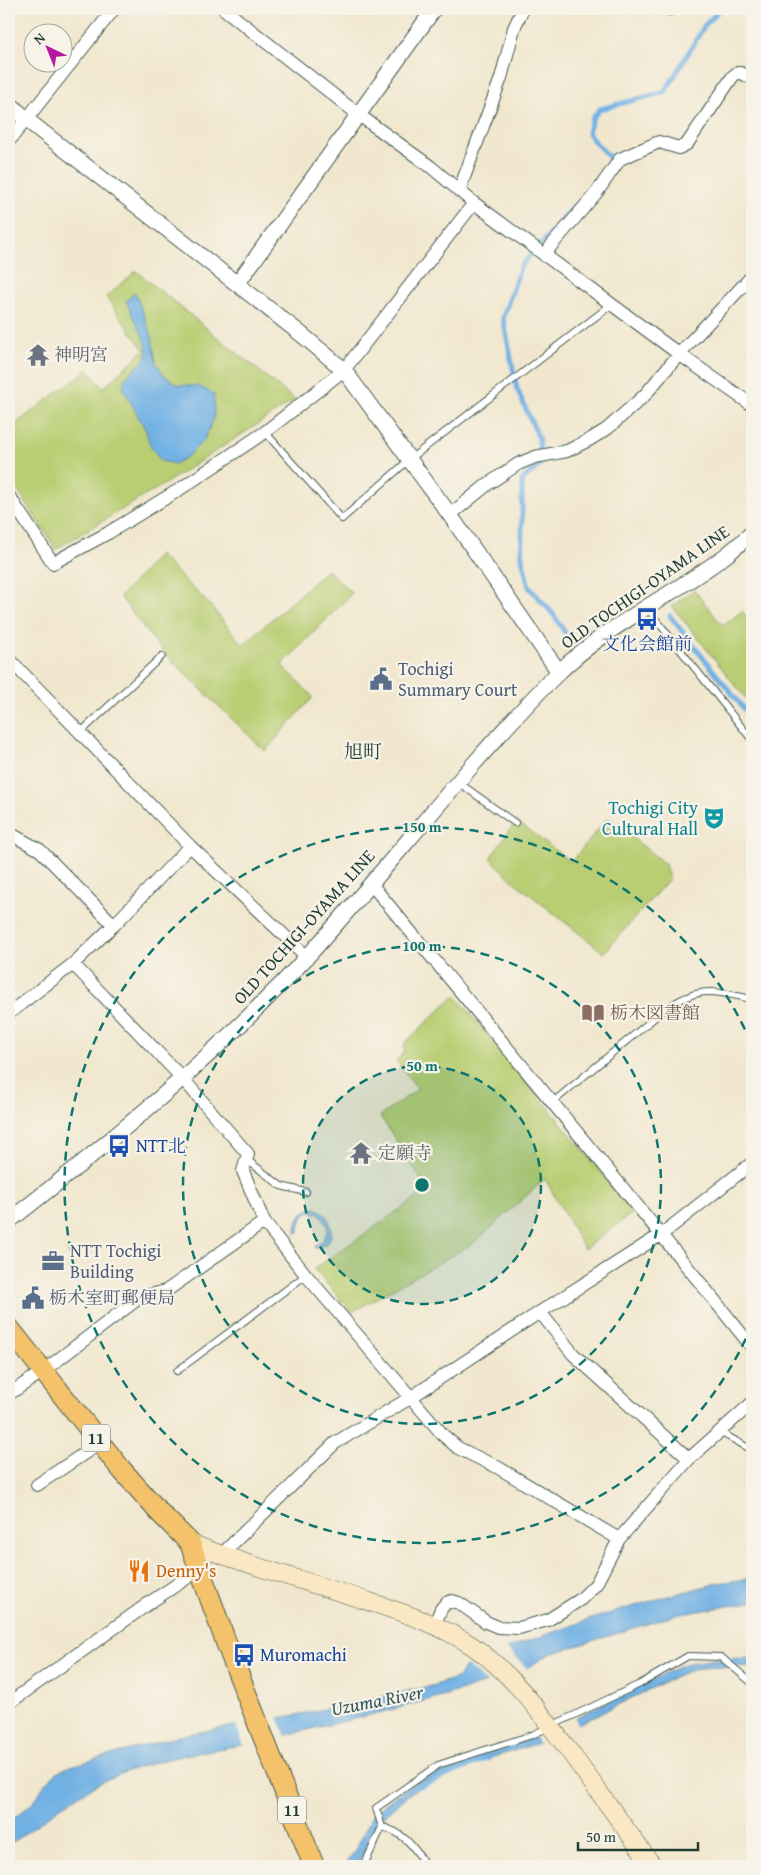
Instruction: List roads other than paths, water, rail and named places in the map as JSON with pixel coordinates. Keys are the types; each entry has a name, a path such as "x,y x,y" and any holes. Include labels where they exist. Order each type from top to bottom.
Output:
{"main road":[{"name":"11","path":"9,1328 100,1443 159,1512 190,1543 252,1710 314,1866"},
{"path":"190,1543 220,1555 388,1608 434,1626 470,1645 508,1676 553,1730 653,1866"}],"street":[{"path":"9,141 114,9"},
{"path":"224,9 458,191 611,305 752,405"},
{"path":"237,284 434,9"},
{"path":"458,191 501,78 514,28 523,9"},
{"path":"544,255 597,192 620,158 658,142 679,148 686,144 733,76 737,72 751,76"},
{"path":"9,103 27,120 302,334 344,370 450,515 559,672"},
{"path":"9,496 54,563 178,491 265,432 344,370 474,203"},
{"path":"450,515 488,484 518,464 535,457 567,450 589,440 607,428 645,395 679,354 752,276"},
{"name":"OLD TOCHIGI-OYAMA LINE","path":"9,1221 129,1125 236,1030 307,957 515,717 559,672 594,642 725,556 752,533"},
{"path":"9,659 190,846 307,957"},
{"path":"9,833 40,850 114,926"},
{"path":"9,1013 74,964 114,926 190,846"},
{"path":"370,884 662,1234 752,1347"},
{"path":"74,964 183,1079 248,1154 242,1171 264,1222 306,1275 443,1435 458,1448 497,1467 619,1539"},
{"path":"220,1555 335,1443 410,1398 662,1234 752,1163"},
{"path":"9,1394 42,1372 139,1298 166,1290 264,1222"},
{"path":"540,1312 573,1354 689,1459"},
{"path":"434,1626 441,1609 446,1603 452,1601 459,1603 486,1622 498,1627 519,1628 548,1620 581,1599 596,1584 619,1539 689,1459 752,1404"},
{"path":"37,1485 100,1443"},
{"path":"9,1703 152,1601 199,1570"}],"lane":[{"path":"265,432 342,519 410,460 611,305"},
{"path":"646,607 752,740"},
{"path":"81,732 162,656"},
{"path":"458,782 515,823"},
{"path":"553,1102 681,998 696,992 717,992 752,999"},
{"path":"246,1159 281,1186 306,1192"},
{"path":"177,1371 306,1275"},
{"path":"720,1432 752,1450"},
{"path":"361,1866 367,1859 382,1827 376,1808 438,1764 553,1730 688,1656 721,1657 752,1683"},
{"path":"382,1827 393,1829 412,1844 426,1866"}],"water":[{"path":"135,292 152,336 156,362 164,375 178,385 198,386 214,394 214,418 204,440 188,456 175,464 161,461 150,445 146,431 123,388 125,378 147,357 146,343 126,301"},
{"path":"315,1208 324,1213 331,1227 329,1242 316,1248 315,1246 323,1241 328,1228 321,1215 311,1212 306,1214 300,1224 299,1232 296,1233 300,1216 306,1211"},
{"name":"Uzuma River","path":"752,1578 752,1602 676,1615 550,1654 519,1673 376,1714 289,1734 283,1738 172,1758 129,1771 108,1779 82,1793 9,1845 9,1822 34,1802 43,1787 56,1772 71,1766 183,1735 306,1713 435,1685 459,1677 464,1668 505,1649 591,1619 718,1583"},
{"path":"752,1658 752,1666 699,1668 683,1673 539,1743 461,1767 425,1781 385,1815 376,1826 357,1866 344,1866 354,1852 373,1815 386,1803 423,1777 465,1760 532,1739 684,1664 714,1659"}],"waterway":[{"path":"596,182 612,160 588,132 593,117 600,109 665,92 705,25 720,9"},
{"path":"571,642 553,614 529,587 522,558 522,480 540,465 539,439 517,389 503,317 521,266 588,193"},
{"path":"670,616 752,719"},
{"path":"418,1787 489,1758"}],"place":[{"name":"神明宮","path":"38,355"},
{"name":"文化会館前","path":"647,619"},
{"name":"Tochigi Summary Court","path":"381,679"},
{"name":"Tochigi City Cultural Hall","path":"714,818"},
{"name":"栃木図書館","path":"593,1013"},
{"name":"NTT北","path":"119,1146"},
{"name":"定願寺","path":"361,1153"},
{"name":"NTT Tochigi Building","path":"53,1261"},
{"name":"栃木室町郵便局","path":"33,1298"},
{"name":"Denny's","path":"139,1571"},
{"name":"Muromachi","path":"244,1655"}],"district":[{"name":"旭町","path":"363,751"}]}
